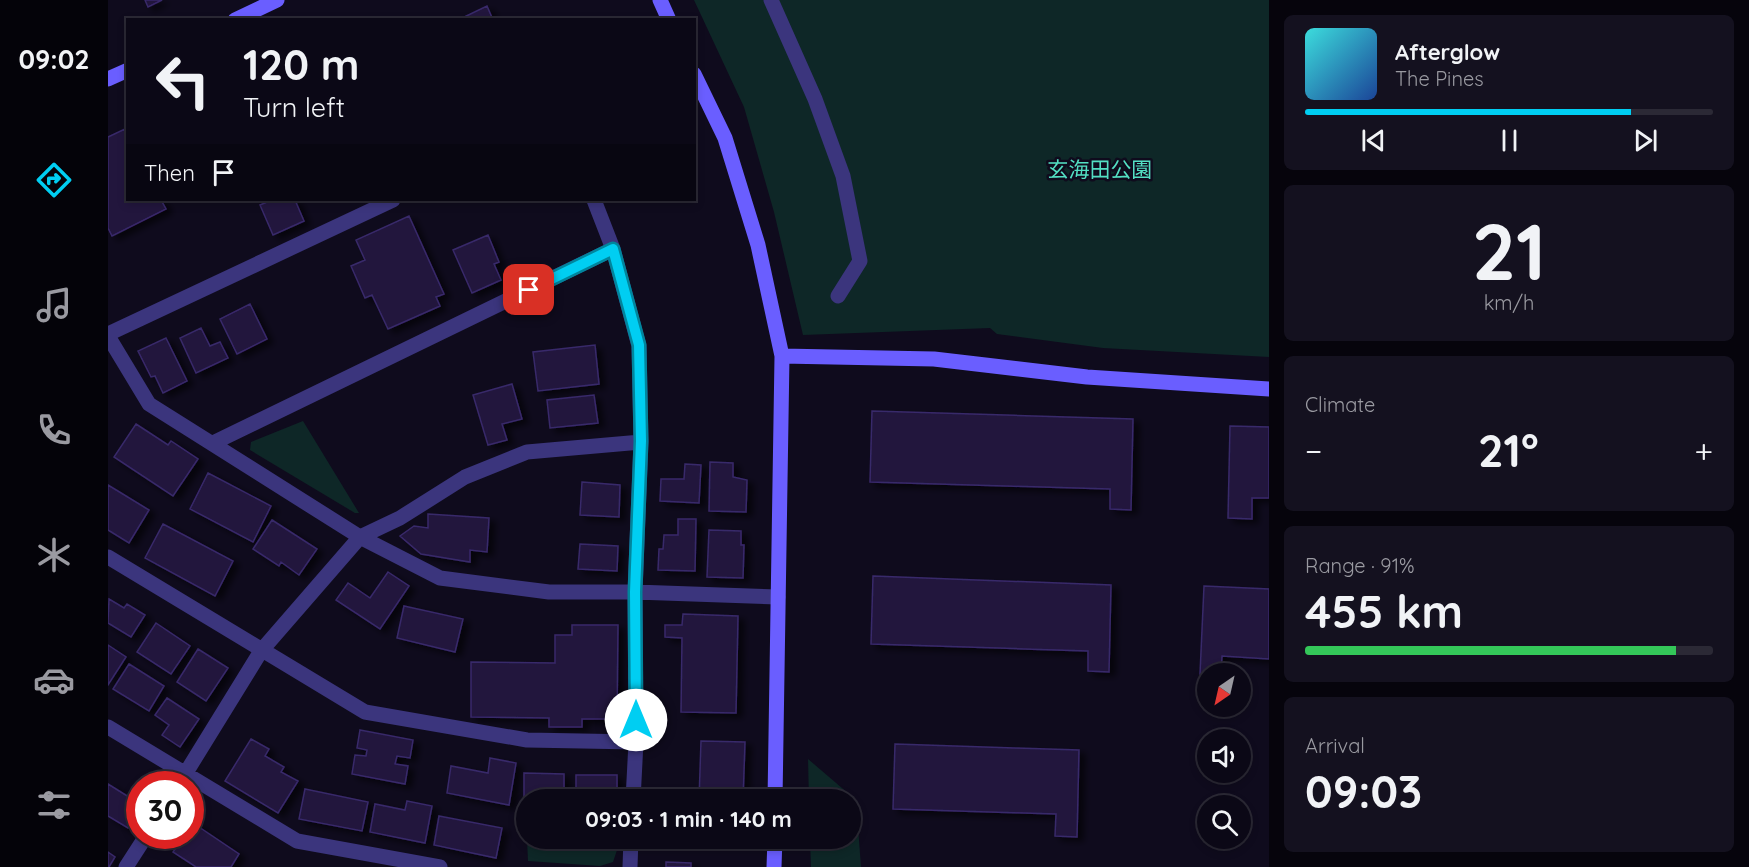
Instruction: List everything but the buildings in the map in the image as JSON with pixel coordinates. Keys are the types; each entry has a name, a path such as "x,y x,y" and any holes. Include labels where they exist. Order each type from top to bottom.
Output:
{"street":[{"path":"239,18 276,0"},
{"path":"660,0 668,18"},
{"path":"771,0 815,99 843,176 860,261 838,296"},
{"path":"108,79 126,71"},
{"path":"696,78 725,138 758,245 782,356 775,789"},
{"path":"391,201 108,335 149,404 360,537 440,578 549,592 635,592 778,597"},
{"path":"594,201 613,249 639,345 641,441 635,592 636,742 634,789"},
{"path":"213,443 613,249"},
{"path":"782,356 934,359 1087,377 1269,389"},
{"path":"187,771 261,651 360,537 400,518 465,477 527,452 641,441"},
{"path":"108,557 365,712 527,740 636,742"},
{"path":"108,727 171,771"},
{"path":"204,791 297,841 440,867"},
{"path":"126,867 138,849"},
{"path":"630,867 631,849"},
{"path":"774,867 775,849"}],"green space":[{"name":"玄海田公園","path":"694,0 1269,0 1269,357 1103,348 997,334 990,328 803,335 774,212 744,107"},
{"path":"303,421 359,513 355,513 250,450 251,442"},
{"path":"808,759 843,789 809,789"},
{"path":"527,849 617,849 613,862 600,866 528,861"},
{"path":"810,849 860,849 861,867 811,867"}],"route":[{"path":"529,290 613,249 639,345 641,441 635,592 636,720"}]}
